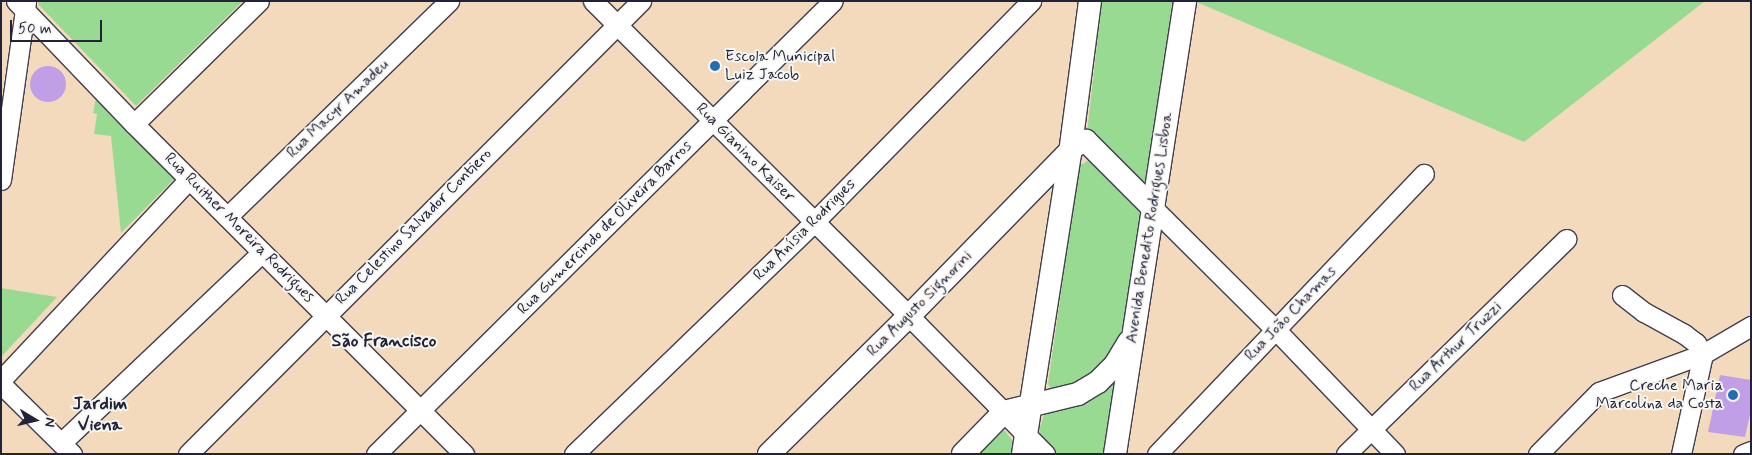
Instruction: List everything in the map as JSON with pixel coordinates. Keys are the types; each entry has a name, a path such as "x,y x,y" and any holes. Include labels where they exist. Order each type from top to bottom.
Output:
{"main road":[{"path":"1024,444 1070,153 1090,1"},
{"name":"Avenida Benedito Rodrigues Lisboa","path":"1116,454 1185,1"},
{"path":"1070,153 1076,145 1086,142 1154,209"},
{"name":"Rua Augusto Signorini","path":"769,454 1070,153"},
{"path":"962,454 1004,412 1078,394 1098,382 1115,365 1134,333"}],"street":[{"path":"134,124 259,1"},
{"name":"Rua Macyr Amadeu","path":"227,217 449,1"},
{"name":"Rua Gianino Kaiser","path":"593,1 1004,412 1024,444 1045,454"},
{"name":"Rua Celestino Salvador Contiero","path":"188,454 640,1"},
{"name":"Rua Gumercindo de Oliveira Barros","path":"376,454 833,1"},
{"name":"Rua Anísia Rodrigues","path":"574,454 814,222 1031,1"},
{"path":"1,180 22,4"},
{"name":"Rua Ruither Moreira Rodrigues","path":"22,4 134,124 464,454"},
{"name":"Rua João Chamas","path":"1157,454 1424,174"},
{"path":"189,179 1,382 67,448 262,252"},
{"path":"1154,209 1276,330 1395,454"},
{"name":"Rua Arthur Truzzi","path":"1346,454 1566,239"},
{"path":"1622,295 1644,312 1684,334 1696,343 1703,354 1681,454"},
{"path":"1538,454 1599,392 1703,354 1751,326"},
{"path":"1743,454 1751,451"}],"green space":[{"path":"40,1 243,1 136,106 38,4"},
{"path":"1102,1 1179,1 1149,187 1137,182 1087,132"},
{"path":"1194,1 1705,1 1524,142"},
{"path":"97,93 180,173 121,233 111,136 94,134 97,114 93,113"},
{"path":"1091,159 1148,221 1120,337 1108,361 1087,377 1053,392 1048,384 1079,166"},
{"path":"1,288 57,297 1,357"},
{"path":"1116,376 1111,454 1057,454 1042,439 1039,430 1044,415"},
{"path":"1002,428 1014,442 1012,454 976,454"}],"building":[{"path":"48,66 60,72 66,84 60,96 48,102 36,96 30,84 36,72"},
{"name":"Creche Maria Marcolina da Costa","path":"1720,375 1751,380 1751,410 1745,437 1708,432"}],"place":[{"name":"Escola Municipal Luiz Jacob","path":"715,66"},
{"name":"Creche Maria Marcolina da Costa","path":"1733,395"}],"district":[{"name":"São Francisco","path":"384,341"},
{"name":"Jardim Viena","path":"100,415"}]}
